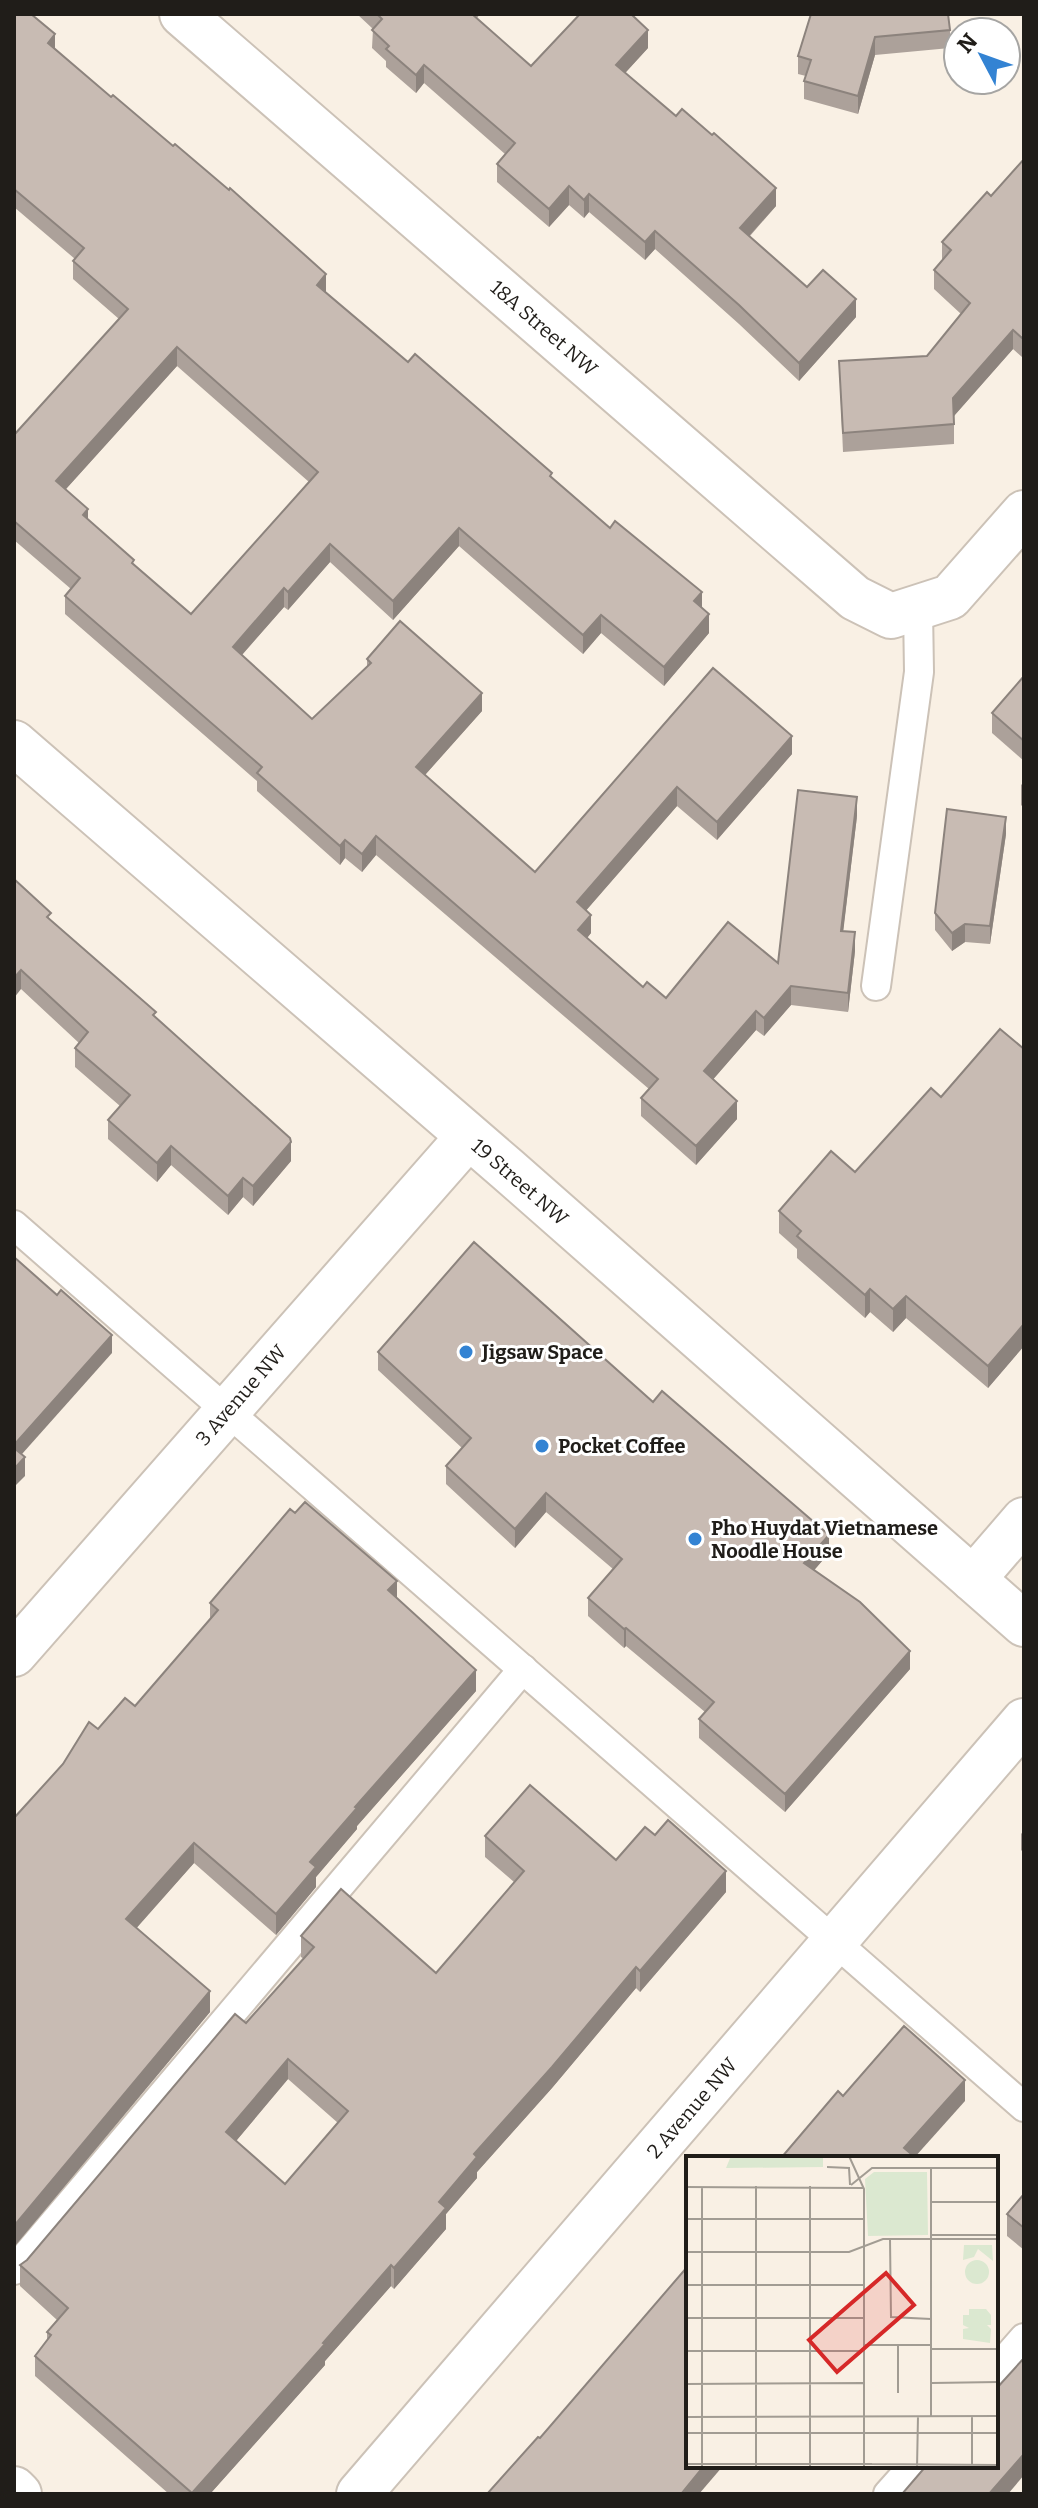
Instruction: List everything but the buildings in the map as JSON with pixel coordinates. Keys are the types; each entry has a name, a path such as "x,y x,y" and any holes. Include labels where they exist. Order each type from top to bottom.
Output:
{"street":[{"name":"18A Street NW","path":"182,14 855,598 891,616 918,609"},
{"path":"918,609 950,597 1024,513"},
{"name":"19 Street NW","path":"14,743 1024,1624"},
{"name":"3 Avenue NW","path":"14,1654 468,1137"},
{"path":"973,1579 1024,1520"},
{"name":"2 Avenue NW","path":"359,2494 1024,1721"},
{"path":"14,2489 19,2494"}],"lane":[{"path":"876,986 919,672 918,609"},
{"path":"14,1225 1024,2107"},
{"path":"14,2270 523,1669"},
{"path":"998,2368 1024,2338"},
{"path":"888,2494 911,2468"}],"place":[{"name":"Jigsaw Space","path":"466,1352"},
{"name":"Pocket Coffee","path":"542,1446"},
{"name":"Pho Huydat Vietnamese Noodle House","path":"695,1539"}]}
